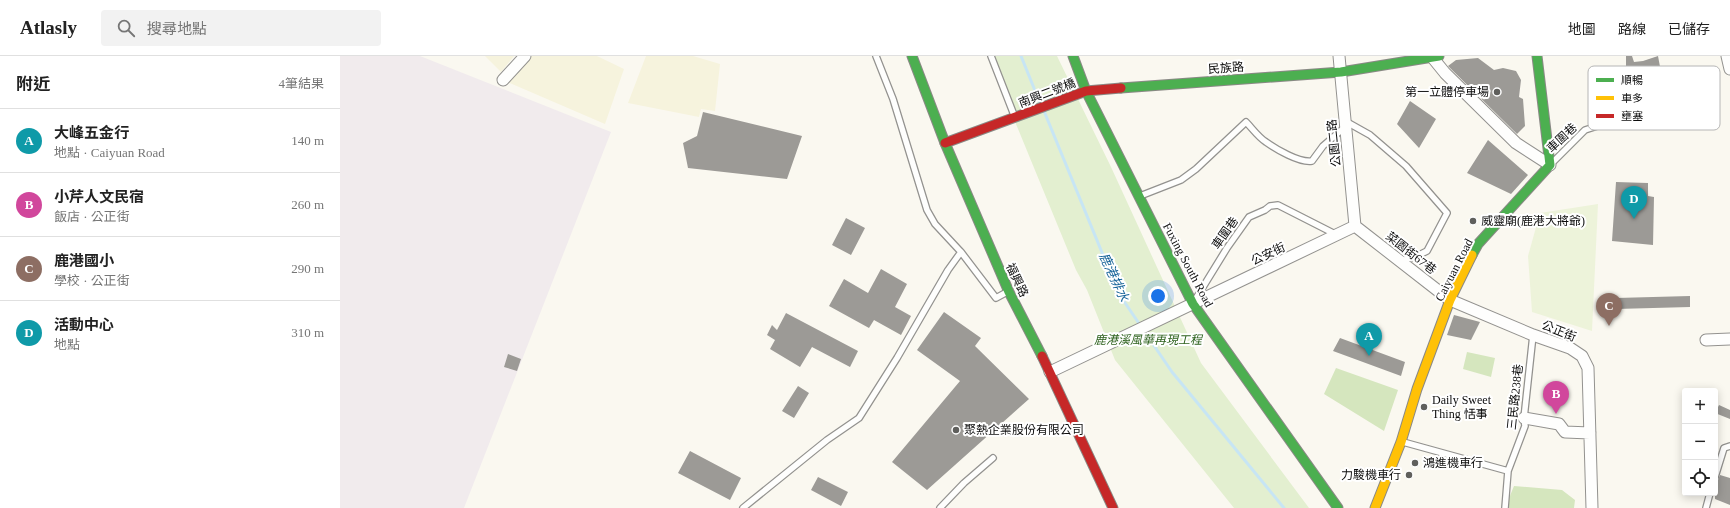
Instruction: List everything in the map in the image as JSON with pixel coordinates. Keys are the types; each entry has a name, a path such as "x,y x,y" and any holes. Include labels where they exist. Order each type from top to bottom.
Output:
{"street":[{"path":"504,80 525,56"},
{"name":"福興路","path":"912,56 945,143 1009,292 1050,372 1112,508"},
{"name":"Fuxing South Road","path":"1073,56 1086,91 1193,304 1338,508"},
{"name":"公園二路","path":"1339,56 1355,226"},
{"path":"1435,56 1445,73 1516,143 1550,165"},
{"name":"民族路","path":"1086,91 1341,72 1435,56"},
{"path":"1537,56 1550,165"},
{"path":"1727,56 1730,69"},
{"name":"南興二號橋","path":"945,143 1086,91"},
{"name":"Caiyuan Road","path":"1375,508 1401,442 1417,390 1450,300 1478,244 1550,165"},
{"name":"公安街","path":"1050,372 1355,226"},
{"name":"菜園街67巷","path":"1355,226 1450,300"},
{"name":"公正街","path":"1450,300 1533,335 1570,348 1582,356 1588,368 1592,508"},
{"path":"1706,340 1730,339"},
{"path":"1524,418 1559,424 1565,432 1590,433"}],"lane":[{"path":"876,56 893,99 927,210 935,224 961,252 996,298 1009,292"},
{"path":"991,56 1015,118"},
{"path":"1138,197 1180,180 1196,169 1246,122 1265,142 1307,162 1312,161 1345,124 1370,134 1406,166 1447,213 1426,251 1417,256 1401,261"},
{"name":"車圍巷","path":"1550,165 1585,130 1588,129"},
{"name":"車圍巷","path":"1193,304 1237,232 1249,217 1265,210 1270,206 1278,205 1337,235"},
{"path":"743,508 827,440 859,418 897,358 948,270 961,252"},
{"name":"三民路238巷","path":"1504,508 1508,471 1525,426 1524,418 1533,335"},
{"path":"1401,442 1508,471"},
{"path":"1718,467 1724,448 1730,446"},
{"path":"940,508 964,483 993,458"},
{"path":"1706,508 1709,496"}],"shaded area":[{"path":"340,56 420,56 611,132 464,508 340,508"},
{"path":"485,56 514,56 501,72"},
{"path":"530,56 597,56 624,69 605,124 505,81"},
{"path":"646,56 693,56 720,64 715,111 701,109 699,117 628,103"}],"green space":[{"name":"鹿港溪風華再現工程","path":"988,56 1057,56 1111,167 1201,363 1309,508 1234,508 1115,360 1087,290 1076,270"},
{"path":"1598,204 1592,331 1532,312 1528,256 1540,213"},
{"path":"1467,352 1495,358 1491,377 1463,369"},
{"path":"1336,368 1398,390 1384,431 1324,394"},
{"path":"1514,486 1562,490 1575,500 1574,508 1505,508"}],"building":[{"path":"1626,56 1632,56 1634,62 1643,61 1658,56 1660,66 1626,66"},
{"name":"第一立體停車場","path":"1478,58 1494,70 1503,68 1516,71 1521,80 1519,97 1523,99 1525,126 1517,134 1448,66 1456,60"},
{"path":"1410,101 1436,119 1419,148 1397,124"},
{"path":"703,112 802,136 787,179 688,168 683,143 697,136"},
{"path":"1488,140 1528,175 1511,194 1467,173"},
{"path":"1616,182 1648,183 1648,196 1654,197 1653,245 1612,241"},
{"path":"846,218 865,228 851,255 832,245"},
{"path":"881,269 907,284 895,307 911,316 901,335 874,320 869,328 829,306 844,279 868,293"},
{"path":"1690,296 1690,307 1616,309 1616,298"},
{"name":"聚熱企業股份有限公司","path":"944,312 981,338 975,346 1029,399 927,490 892,462 960,381 917,350"},
{"path":"786,313 858,351 850,367 812,347 800,367 770,349 775,340 767,335 772,325 777,330"},
{"path":"1454,315 1480,322 1471,340 1447,335"},
{"path":"1340,338 1405,362 1401,376 1333,351"},
{"path":"508,354 521,359 517,371 504,367"},
{"path":"798,386 809,393 794,418 782,411"},
{"path":"1719,405 1730,410 1730,419 1718,414"},
{"path":"690,451 741,478 730,500 678,473"},
{"path":"1720,475 1730,478 1730,505 1715,499 1715,496 1718,496 1718,480"},
{"path":"818,477 848,492 841,506 811,490"}],"waterway":[{"name":"鹿港排水","path":"1021,56 1040,103"},
{"name":"鹿港排水","path":"1044,111 1119,294 1172,372 1284,508"}],"traffic: fast":[{"path":"912,56 945,143 1009,292 1042,356"},
{"path":"1073,56 1086,91 1193,304 1338,508"},
{"path":"1121,88 1341,72 1439,56"},
{"path":"1472,255 1478,244 1550,165 1537,56"}],"traffic: slow":[{"path":"1375,508 1401,442 1417,389 1450,300 1472,255"}],"traffic: jam":[{"path":"945,143 1086,91 1121,88"},
{"path":"1042,356 1113,508"}],"place":[{"name":"第一立體停車場","path":"1497,92"},
{"name":"活動中心","path":"1634,219"},
{"name":"威靈廟(鹿港大將爺)","path":"1473,221"},
{"name":"鹿港國小","path":"1609,326"},
{"name":"大峰五金行","path":"1369,356"},
{"name":"Daily Sweet Thing 恬事","path":"1424,407"},
{"name":"小芹人文民宿","path":"1556,414"},
{"name":"聚熱企業股份有限公司","path":"956,430"},
{"name":"鴻進機車行","path":"1415,463"},
{"name":"力駿機車行","path":"1409,475"}]}
